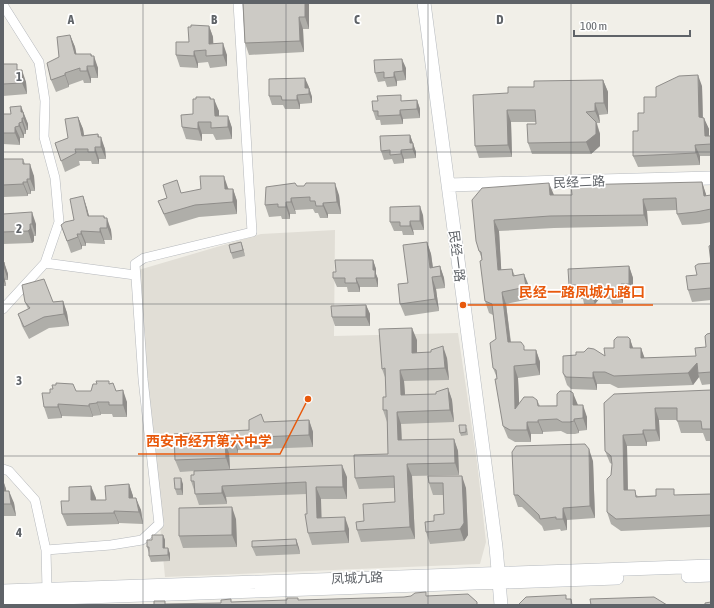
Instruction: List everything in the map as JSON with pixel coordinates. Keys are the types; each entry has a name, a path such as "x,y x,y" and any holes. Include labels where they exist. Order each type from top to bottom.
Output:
{"street":[{"path":"46,550 111,545 142,540 159,524 143,379 134,264 144,258 252,232 238,3"},
{"name":"民经一路","path":"424,3 499,578 501,605"},
{"path":"3,5 39,62 45,101 44,137 55,178 59,222 45,263 3,309"},
{"name":"民经二路","path":"448,185 711,178"},
{"path":"45,263 135,274"},
{"path":"3,469 9,471 35,500 46,550 47,589"},
{"name":"凤城九路","path":"3,600 499,578 711,566"},
{"name":"凤城九路","path":"499,578 711,575"},
{"name":"凤城九路","path":"3,591 47,589 115,596"}],"shaded area":[{"path":"335,230 334,336 458,333 477,462 486,542 480,564 165,577 135,271 261,234"}],"building":[{"path":"243,3 305,3 305,17 299,17 300,41 245,43"},
{"path":"191,25 209,26 209,44 223,43 223,55 206,56 206,50 194,51 194,56 176,55 176,42 189,42 188,27 191,27"},
{"path":"70,35 75,54 91,54 91,56 94,56 94,66 87,66 87,71 80,71 80,68 51,80 47,63 59,57 57,37"},
{"path":"402,59 403,71 394,72 394,77 384,78 384,72 375,73 374,60"},
{"path":"3,64 17,64 17,70 22,70 22,83 3,84"},
{"path":"698,75 699,117 704,118 705,136 711,136 711,144 695,145 696,153 633,156 633,131 638,131 638,113 644,113 644,97 656,97 656,87 679,76"},
{"path":"305,78 305,88 309,88 309,94 297,95 297,100 282,100 281,96 269,96 269,79"},
{"path":"603,80 604,103 595,103 595,111 586,112 596,122 596,134 586,142 528,143 527,124 536,124 535,110 507,110 508,145 475,146 473,95 508,93 508,87 534,87 534,81"},
{"path":"401,95 401,101 417,100 417,109 400,110 400,115 378,116 378,111 373,111 372,101 378,101 377,96"},
{"path":"196,97 210,97 210,99 214,99 215,116 228,116 228,127 211,128 211,122 198,122 198,129 182,127 181,115 193,114 193,99 196,99"},
{"path":"21,106 21,112 23,112 24,118 22,118 22,122 19,123 19,126 15,127 15,133 3,133 3,114 11,114 10,107"},
{"path":"78,117 82,136 98,134 98,137 101,137 101,147 95,147 95,152 88,152 88,149 75,149 76,153 61,161 55,143 68,138 65,119"},
{"path":"410,135 410,143 413,143 413,149 401,150 401,154 390,155 390,150 381,151 380,136"},
{"path":"3,159 23,159 23,164 30,164 30,179 27,179 27,182 23,182 23,184 3,185"},
{"path":"200,176 224,176 225,189 233,189 233,202 195,205 164,214 158,201 167,198 163,185 177,180 181,193 201,189"},
{"path":"702,182 704,196 711,195 711,209 677,214 676,198 643,199 644,215 550,216 494,220 498,270 512,269 513,276 524,274 526,287 502,292 508,342 521,342 524,346 524,350 536,350 536,364 514,366 515,409 524,397 533,397 537,400 538,406 557,406 557,394 560,391 570,391 573,393 573,405 583,405 583,418 574,419 574,421 562,422 557,419 527,422 527,430 510,430 503,426 495,379 497,379 496,370 493,368 490,343 496,339 492,304 485,301 480,261 482,260 481,252 479,251 476,241 472,200 482,188 549,183 550,195 572,195 571,185"},
{"path":"295,183 297,186 304,186 306,183 335,183 337,202 323,203 323,206 316,206 315,201 310,201 310,197 291,198 291,202 286,202 286,207 278,207 278,204 265,205 266,187"},
{"path":"83,196 88,216 104,216 104,218 107,218 107,228 100,228 100,232 81,231 81,234 77,234 78,237 67,241 61,225 65,222 74,220 70,199"},
{"path":"420,206 420,221 410,221 410,226 400,226 400,222 390,222 390,207"},
{"path":"32,212 32,224 30,224 30,229 28,231 3,232 3,214"},
{"path":"241,242 243,250 231,253 229,245"},
{"path":"427,242 430,268 440,266 441,276 432,277 435,299 400,304 398,284 408,283 403,245"},
{"path":"711,245 711,263 709,246"},
{"path":"335,260 373,260 375,278 356,278 357,283 345,283 345,278 333,278 333,272 336,272"},
{"path":"711,263 711,288 688,290 686,276 697,275 695,266 698,264"},
{"path":"629,266 629,284 621,284 622,286 619,287 618,292 607,292 607,287 594,287 590,292 580,292 580,287 577,287 577,285 569,285 568,269"},
{"path":"44,279 53,302 63,301 64,314 44,317 24,327 18,314 30,308 25,302 22,285"},
{"path":"366,305 366,317 332,317 331,306"},
{"path":"412,328 412,353 431,352 431,350 443,346 445,368 400,370 401,395 436,394 436,392 448,388 450,410 397,412 398,440 454,439 455,463 407,464 410,527 357,530 356,522 364,521 363,504 395,502 394,476 355,478 354,455 388,454 387,410 383,410 383,397 386,397 385,368 382,369 379,329"},
{"path":"711,333 711,372 698,373 697,363 688,373 614,376 605,372 593,372 593,378 566,377 563,373 563,356 576,355 576,352 584,352 588,348 594,349 605,356 604,348 614,348 614,340 617,337 628,337 630,339 630,348 641,348 641,358 696,356 695,348 706,347 705,336"},
{"path":"96,381 109,381 109,384 113,383 116,391 123,390 123,405 109,405 109,402 97,402 89,404 89,406 58,404 58,407 44,407 42,393 50,393 50,389 53,389 52,385 56,385 56,383 73,384 76,391 91,391 93,384 97,384"},
{"path":"711,390 711,429 702,429 701,421 677,421 677,408 655,408 656,430 643,430 643,434 623,435 624,490 635,490 636,497 656,496 656,489 674,489 674,495 711,494 711,515 616,519 607,512 607,479 611,475 612,464 611,456 605,451 604,403 614,394"},
{"path":"261,414 264,422 309,420 309,435 234,438 234,441 225,442 226,458 175,460 174,434 249,430 249,420"},
{"path":"459,425 466,425 466,432 460,433"},
{"path":"585,444 589,449 590,506 563,508 563,519 556,519 556,517 540,519 539,515 518,495 514,495 512,452 516,446"},
{"path":"342,465 343,487 316,487 317,518 345,517 345,531 308,533 305,514 307,514 306,482 222,486 222,493 195,494 194,481 191,481 191,475 194,475 194,471"},
{"path":"428,476 462,476 464,523 460,529 426,532 425,522 434,521 434,515 444,514 443,483 429,483"},
{"path":"174,478 181,478 181,489 175,489"},
{"path":"129,484 129,498 136,498 139,512 114,511 114,513 62,514 61,501 69,501 69,487 91,486 91,500 106,500 105,486"},
{"path":"3,491 9,491 11,504 3,504"},
{"path":"232,507 232,535 179,536 179,508"},
{"path":"152,535 163,535 163,548 168,548 168,555 149,556 147,540 152,540"},
{"path":"296,539 297,545 252,547 252,541"},
{"path":"426,592 426,596 468,594 477,602 477,605 154,605 154,601 165,601 165,604 221,603 221,600 231,599 231,602 287,600 287,598 298,598 298,600 404,597 411,596 415,593"},
{"path":"566,595 566,599 571,599 572,605 518,605 526,597"},
{"path":"654,597 667,605 591,605 590,599"},
{"path":"711,602 711,605 705,605 705,603"}],"place":[{"name":"民经一路凤城九路口","path":"463,305"},
{"name":"西安市经开第六中学","path":"308,399"}]}
